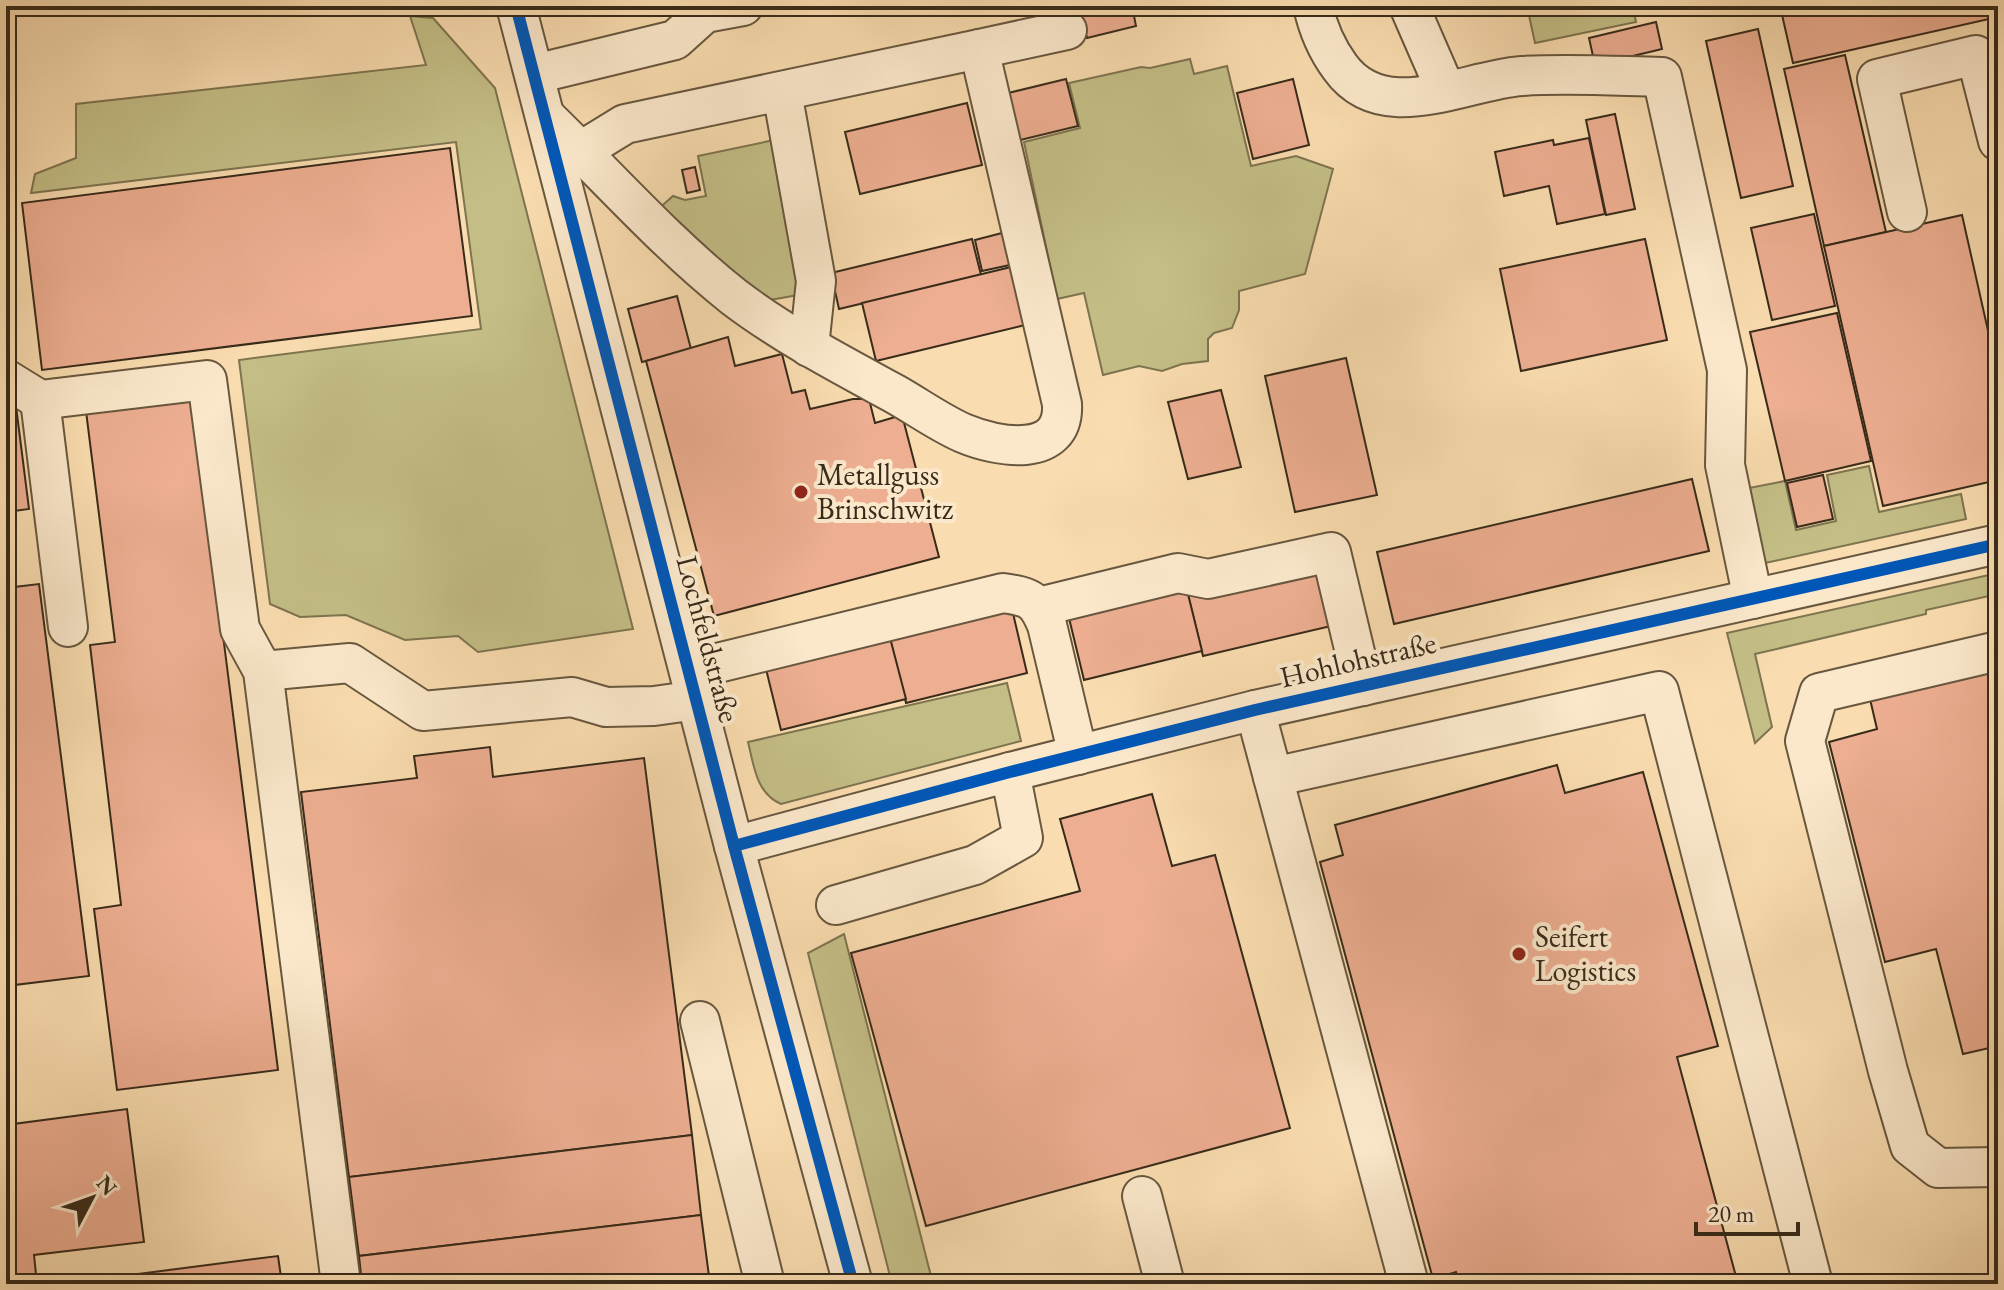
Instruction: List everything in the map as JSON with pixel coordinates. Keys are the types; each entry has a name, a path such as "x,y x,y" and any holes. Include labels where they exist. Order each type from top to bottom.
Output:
{"street":[{"name":"Lochfeldstraße","path":"516,6 734,846 853,1284"},
{"path":"535,74 675,40 705,13 743,6"},
{"path":"1409,6 1446,91"},
{"path":"1317,13 1330,52 1348,77 1372,94 1408,97 1520,76 1662,77 1727,370 1725,465 1753,599"},
{"path":"581,151 625,124 1067,30"},
{"path":"546,117 674,244 735,297 809,347 964,434 1006,444 1028,445 1046,440 1057,432 1063,419 1062,404 979,49"},
{"path":"1907,212 1877,79 1987,53 1998,141"},
{"path":"782,92 816,281 809,347"},
{"path":"6,379 40,400 207,380 240,629 263,671 341,1284"},
{"path":"40,400 68,627"},
{"name":"Hohlohstraße","path":"734,846 1255,710 1998,544"},
{"name":"Hohlohstraße","path":"1039,607 1178,573 1208,579 1331,552 1363,686"},
{"path":"263,671 350,663 423,711 572,697 606,707 654,706 693,685 1003,593 1025,596 1039,607 1047,625 1078,755"},
{"path":"1998,651 1819,693 1805,741 1888,1071 1910,1146 1938,1168 1998,1167"},
{"path":"1273,777 1659,691 1813,1284"},
{"path":"1255,710 1409,1284"},
{"path":"836,905 975,865 1023,838 1010,772"},
{"path":"700,1021 765,1284"},
{"path":"1142,1196 1165,1284"}],"shaded area":[{"path":"1527,6 1633,6 1636,22 1535,43"},
{"path":"410,16 433,18 495,88 633,629 478,652 458,636 405,640 346,615 300,617 270,604 239,360 481,329 456,142 31,193 35,174 76,158 76,104 426,65"},
{"path":"1190,59 1194,74 1227,66 1251,166 1296,156 1333,169 1305,274 1239,291 1239,310 1232,328 1214,333 1208,339 1208,361 1182,364 1162,371 1139,366 1103,375 1084,293 1057,299 1024,142 1080,128 1069,83"},
{"path":"779,139 805,282 798,295 770,300 745,294 655,212 673,196 685,200 706,196 698,156"},
{"path":"1869,466 1879,512 1961,494 1966,519 1765,563 1749,488 1785,481 1796,530 1836,521 1827,475"},
{"path":"1998,573 1998,594 1755,654 1772,727 1755,743 1727,633"},
{"path":"1007,683 1021,741 781,804 766,793 757,778 748,742"},
{"path":"844,934 933,1284 892,1284 808,953"}],"building":[{"path":"1079,6 1132,6 1136,26 1087,38"},
{"path":"1780,6 1998,6 1998,17 1793,63"},
{"path":"1656,22 1662,49 1595,65 1589,38"},
{"path":"1758,29 1793,186 1741,198 1706,41"},
{"path":"1845,55 1886,232 1824,246 1784,69"},
{"path":"1066,79 1078,126 1016,141 1004,94"},
{"path":"1293,79 1309,145 1253,159 1237,93"},
{"path":"967,103 982,165 860,194 845,132"},
{"path":"1615,114 1635,209 1606,215 1586,120"},
{"path":"1589,138 1605,214 1557,224 1549,186 1504,196 1495,152 1553,140 1554,145"},
{"path":"450,148 472,316 42,370 22,203"},
{"path":"695,167 700,190 687,193 682,170"},
{"path":"1814,214 1835,306 1772,320 1751,228"},
{"path":"1962,215 1998,375 1998,480 1883,506 1824,246"},
{"path":"1002,233 1010,265 982,271 975,240"},
{"path":"972,239 981,275 839,309 831,273"},
{"path":"1645,239 1667,340 1521,371 1500,269"},
{"path":"1011,267 1025,325 876,361 862,303"},
{"path":"677,296 691,349 642,362 628,309"},
{"path":"1837,313 1871,461 1785,481 1750,332"},
{"name":"Metallguss Brinschwitz","path":"728,337 735,366 782,354 792,393 805,390 810,409 853,399 869,399 875,423 902,415 939,557 714,616 646,361"},
{"path":"1346,358 1377,495 1295,512 1265,376"},
{"path":"1221,390 1241,467 1188,479 1168,402"},
{"path":"15,398 29,509 6,512 6,399"},
{"path":"193,398 278,1070 117,1090 94,909 121,905 90,645 115,642 86,411"},
{"path":"1823,475 1833,519 1797,527 1787,483"},
{"path":"1692,479 1709,551 1394,624 1377,552"},
{"path":"1317,565 1331,626 1203,656 1188,595"},
{"path":"39,584 89,976 6,986 6,588"},
{"path":"1187,590 1202,651 1084,680 1069,618"},
{"path":"1012,609 1027,673 906,703 890,639"},
{"path":"889,634 906,699 781,730 765,665"},
{"path":"1998,667 1998,1046 1963,1054 1936,949 1885,962 1829,742 1877,729 1870,699"},
{"path":"490,747 493,777 644,758 692,1135 349,1177 301,792 417,778 414,756"},
{"name":"Seifert Logistics","path":"1557,765 1565,793 1643,772 1718,1046 1677,1057 1738,1284 1459,1284 1456,1272 1433,1279 1320,862 1343,855 1335,825"},
{"path":"1152,794 1172,866 1215,855 1290,1128 926,1226 851,953 1080,891 1060,819"},
{"path":"127,1109 144,1242 34,1255 37,1284 6,1284 6,1125"},
{"path":"692,1135 701,1215 359,1256 349,1177"},
{"path":"701,1215 710,1284 362,1284 359,1256"},
{"path":"278,1256 282,1284 60,1284"}],"cycle path":[{"path":"516,6 734,846 853,1284"},
{"path":"734,846 1255,710 1998,544"}],"place":[{"name":"Metallguss Brinschwitz","path":"801,492"},
{"name":"Seifert Logistics","path":"1519,954"}]}
